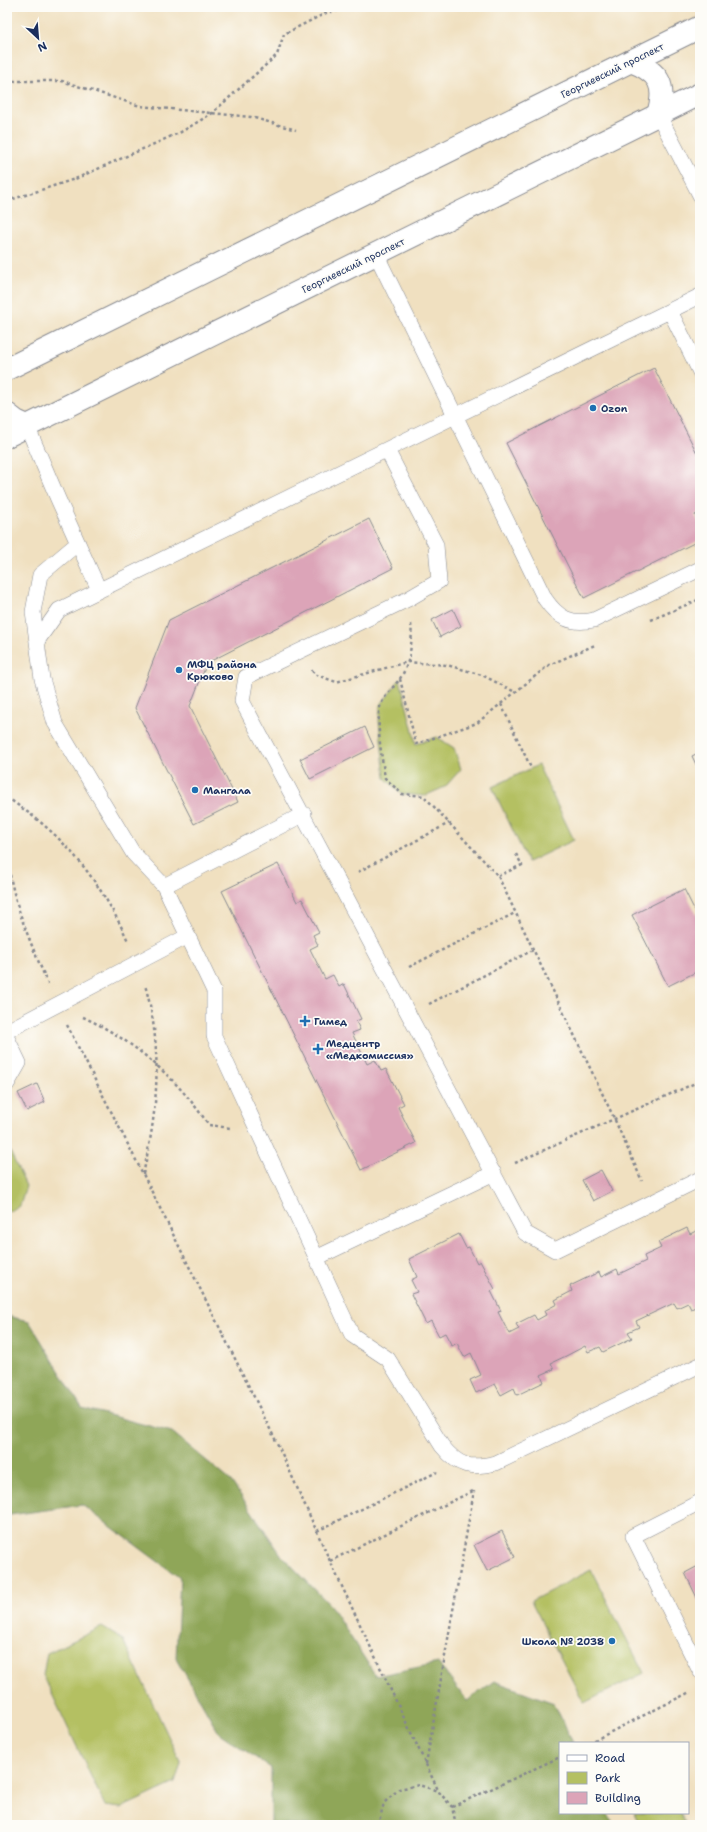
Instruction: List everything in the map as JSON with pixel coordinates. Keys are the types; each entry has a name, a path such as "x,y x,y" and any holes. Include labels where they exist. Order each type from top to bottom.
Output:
{"main road":[{"name":"Георгиевский проспект","path":"7,369 700,27"},
{"path":"631,61 652,71 659,80 662,97 658,114"},
{"name":"Георгиевский проспект","path":"7,436 700,94"},
{"path":"7,414 16,421 27,426"}],"lane":[{"path":"658,114 700,195"},
{"path":"376,254 546,600 554,612 568,620 582,623 594,620 700,569"},
{"path":"37,641 59,610 700,296"},
{"path":"670,311 700,372"},
{"path":"27,426 58,499 100,590"},
{"path":"387,450 436,545 439,581 408,599 246,677 242,700 304,814 525,1233 555,1250 700,1179"},
{"path":"78,543 40,575 33,612 42,679 55,723 133,853 164,886 214,991 214,1036 352,1335 388,1359 442,1446 452,1457 464,1464 479,1467 496,1463 700,1365"},
{"path":"164,886 304,814"},
{"path":"7,1031 188,936"},
{"path":"7,1038 19,1063 7,1084"},
{"path":"316,1258 494,1173"},
{"path":"700,1502 633,1536 700,1671"}],"path":[{"path":"7,200 75,179 181,132 211,114 277,55 284,34 326,13 358,7"},
{"path":"7,81 62,81 140,106 251,117 296,130"},
{"path":"408,599 412,634 408,662 400,679 380,706 379,722 385,778 402,794 424,796 498,876 614,1118 652,1203"},
{"path":"650,621 700,599"},
{"path":"400,679 416,744 477,723 549,665 600,643"},
{"path":"302,650 314,674 336,682 408,662 447,665 482,675 515,692"},
{"path":"500,704 531,768"},
{"path":"339,882 449,823"},
{"path":"7,851 8,870 23,923 57,1006 271,1430 330,1561 439,1792 452,1807 456,1825"},
{"path":"498,876 522,865 516,854"},
{"path":"390,977 515,913"},
{"path":"409,1014 533,950"},
{"path":"57,1006 95,1022 127,1042 157,1066 184,1093 209,1125 258,1131"},
{"path":"494,1173 614,1118 700,1081"},
{"path":"317,1531 442,1470 452,1457"},
{"path":"426,1764 479,1467"},
{"path":"330,1561 474,1491"},
{"path":"591,1742 693,1690"},
{"path":"452,1807 559,1757"},
{"path":"378,1825 384,1803 399,1789 419,1785 439,1792"}],"green space":[{"path":"400,679 416,744 437,737 454,748 461,769 445,787 424,796 402,794 385,778 379,721 380,706"},
{"path":"538,765 574,840 528,862 492,787"},
{"path":"7,1145 26,1186 20,1206 7,1212"},
{"path":"7,1316 29,1321 82,1408 172,1432 231,1481 282,1556 330,1605 376,1676 438,1663 467,1701 494,1681 554,1703 573,1742 559,1742 559,1814 608,1814 614,1825 271,1825 271,1768 219,1733 176,1658 180,1578 82,1505 10,1515 7,1514"},
{"path":"591,1570 644,1673 584,1703 531,1601"},
{"path":"102,1627 123,1640 181,1763 175,1783 121,1808 105,1806 43,1675 47,1653"},
{"path":"634,1814 680,1814 686,1825 640,1825"}],"building":[{"path":"654,368 700,459 700,512 695,515 700,525 700,540 584,598 506,443"},
{"path":"369,519 393,568 207,663 190,706 238,802 194,824 135,708 169,620"},
{"path":"453,609 461,626 440,637 432,620"},
{"path":"365,727 374,747 310,779 300,759"},
{"path":"700,752 700,773 692,756"},
{"path":"278,864 297,902 302,899 319,932 313,935 318,945 310,949 325,979 333,975 339,987 344,984 361,1019 356,1021 360,1030 352,1033 367,1064 375,1060 381,1071 386,1069 404,1104 398,1107 416,1143 361,1170 222,891"},
{"path":"684,889 700,921 700,970 668,986 632,915"},
{"path":"37,1084 45,1102 27,1111 18,1093"},
{"path":"601,1170 612,1191 593,1201 582,1180"},
{"path":"687,1228 690,1234 700,1229 700,1305 691,1309 688,1303 677,1308 674,1303 636,1321 639,1327 628,1332 632,1338 603,1352 600,1347 588,1352 585,1346 551,1363 554,1369 541,1375 544,1382 517,1395 514,1388 501,1395 495,1384 476,1393 470,1380 481,1375 471,1353 464,1357 457,1343 452,1346 445,1333 439,1336 431,1321 426,1324 411,1294 417,1292 411,1280 417,1277 409,1259 459,1234 466,1248 469,1247 477,1263 480,1261 495,1289 491,1291 501,1311 498,1312 509,1334 519,1329 516,1324 534,1315 537,1320 546,1315 544,1311 557,1304 555,1300 572,1291 570,1286 599,1272 601,1277 617,1269 619,1274 646,1261 644,1256 661,1248 658,1242"},
{"path":"502,1531 515,1557 487,1571 474,1545"},
{"path":"700,1565 700,1604 685,1573"}],"place":[{"name":"Ozon","path":"593,408"},
{"name":"МФЦ района Крюково","path":"179,670"},
{"name":"Мангала","path":"195,790"},
{"name":"Гимед","path":"305,1021"},
{"name":"Медцентр «Медкомиссия»","path":"318,1049"},
{"name":"Школа № 2038","path":"612,1641"}]}
